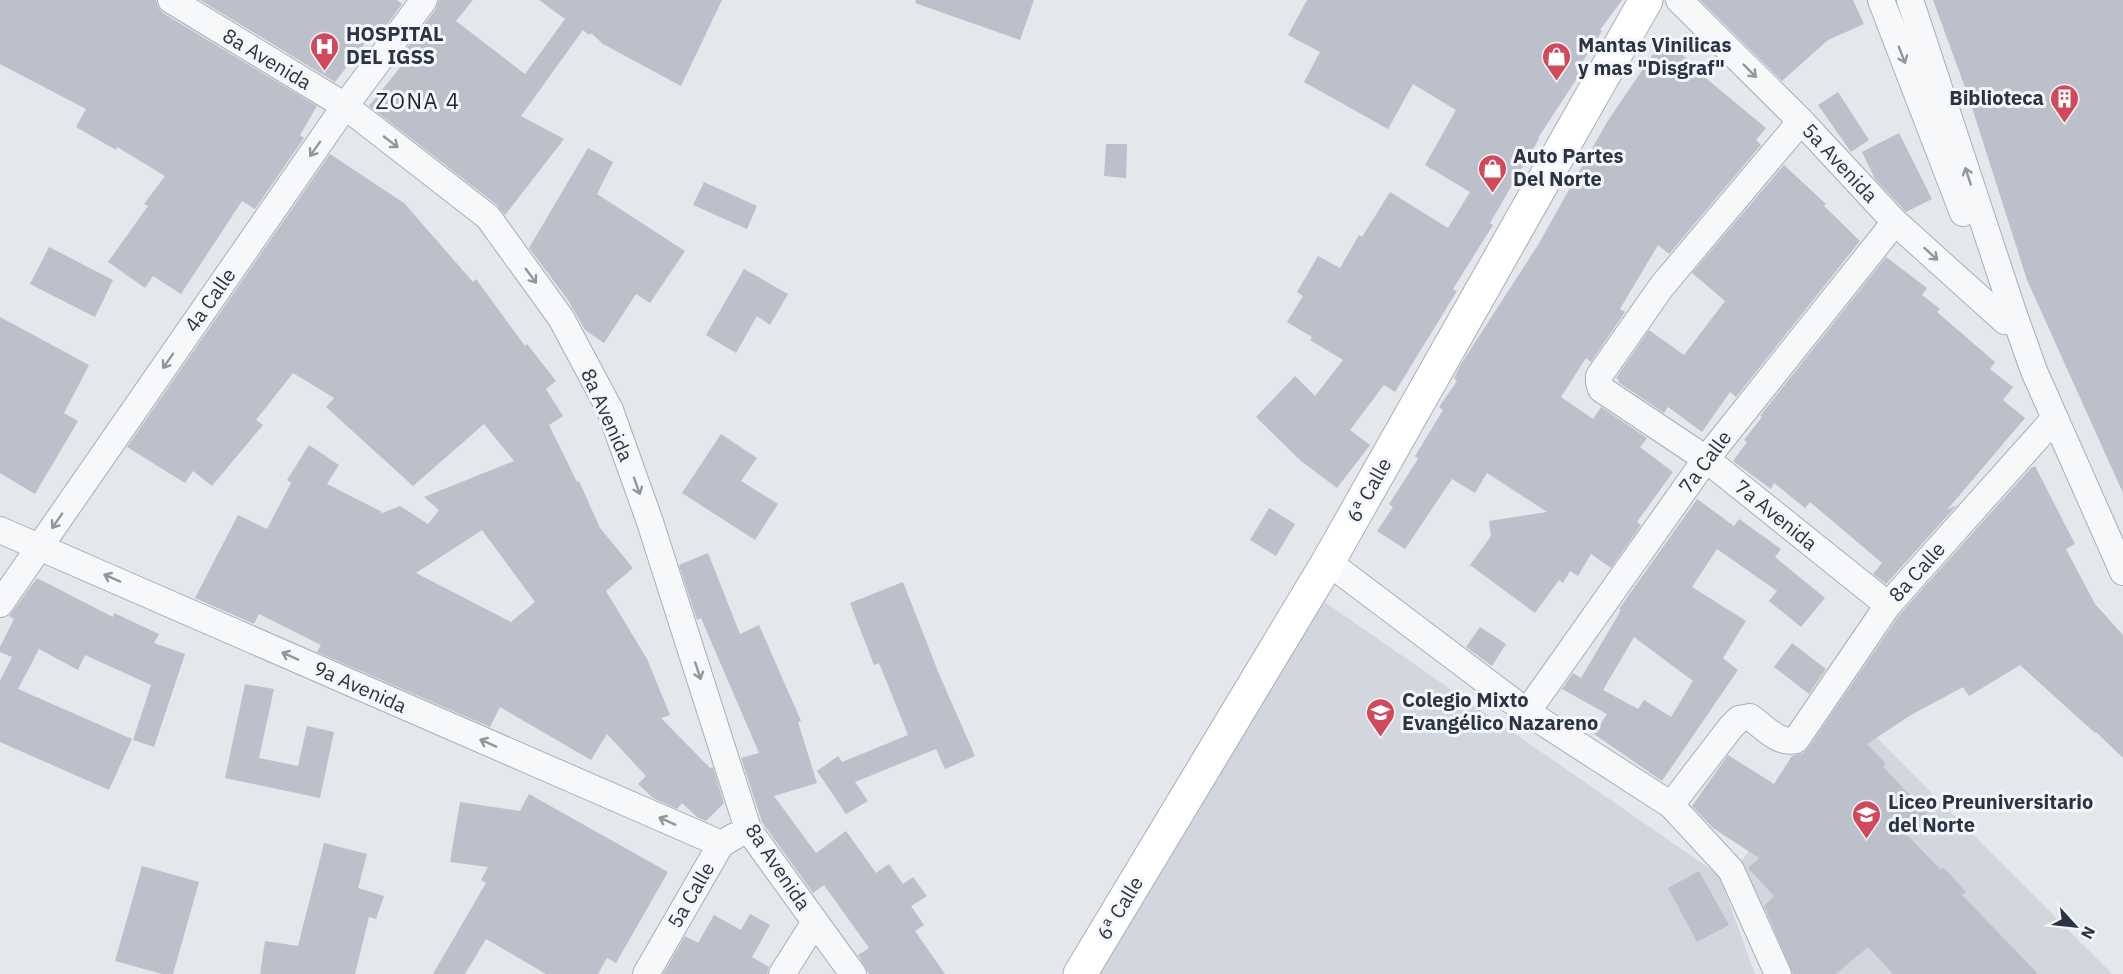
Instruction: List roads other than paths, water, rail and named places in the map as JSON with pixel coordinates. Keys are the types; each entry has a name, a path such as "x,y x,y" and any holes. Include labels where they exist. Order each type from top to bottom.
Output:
{"main road":[{"name":"6ª Calle","path":"1080,974 1328,562 1646,0"}],"street":[{"name":"8a Avenida","path":"171,0 345,106 489,217 561,318 610,410 650,522 748,829 853,974"},
{"name":"4a Calle","path":"0,604 345,106 424,0"},
{"name":"5a Avenida","path":"1679,0 1801,121 1895,222 2005,321"},
{"path":"1881,0 2005,321 2034,371"},
{"path":"1910,0 2034,371 2123,572"},
{"name":"7a Avenida","path":"1801,121 1662,286 1599,376 1601,389 1706,459 1888,605"},
{"name":"7a Calle","path":"1527,712 1706,459 1895,222"},
{"name":"8a Calle","path":"1671,805 1739,719 1750,717 1781,740 1796,740 1888,605 2055,418"},
{"name":"9a Avenida","path":"0,530 721,844"},
{"path":"1328,562 1527,712 1671,805 1731,870 1778,974"},
{"name":"5a Calle","path":"646,974 721,844 748,829"},
{"path":"782,974 815,922"}],"place":[{"name":"HOSPITAL DEL IGSS","path":"325,72"},
{"name":"Mantas Vinilicas y mas \"Disgraf\"","path":"1557,82"},
{"name":"Biblioteca","path":"2065,124"},
{"name":"Auto Partes Del Norte","path":"1492,194"},
{"name":"Colegio Mixto Evangélico Nazareno","path":"1381,738"},
{"name":"Liceo Preuniversitario del Norte","path":"1867,840"}],"district":[{"name":"ZONA 4","path":"418,101"}]}
